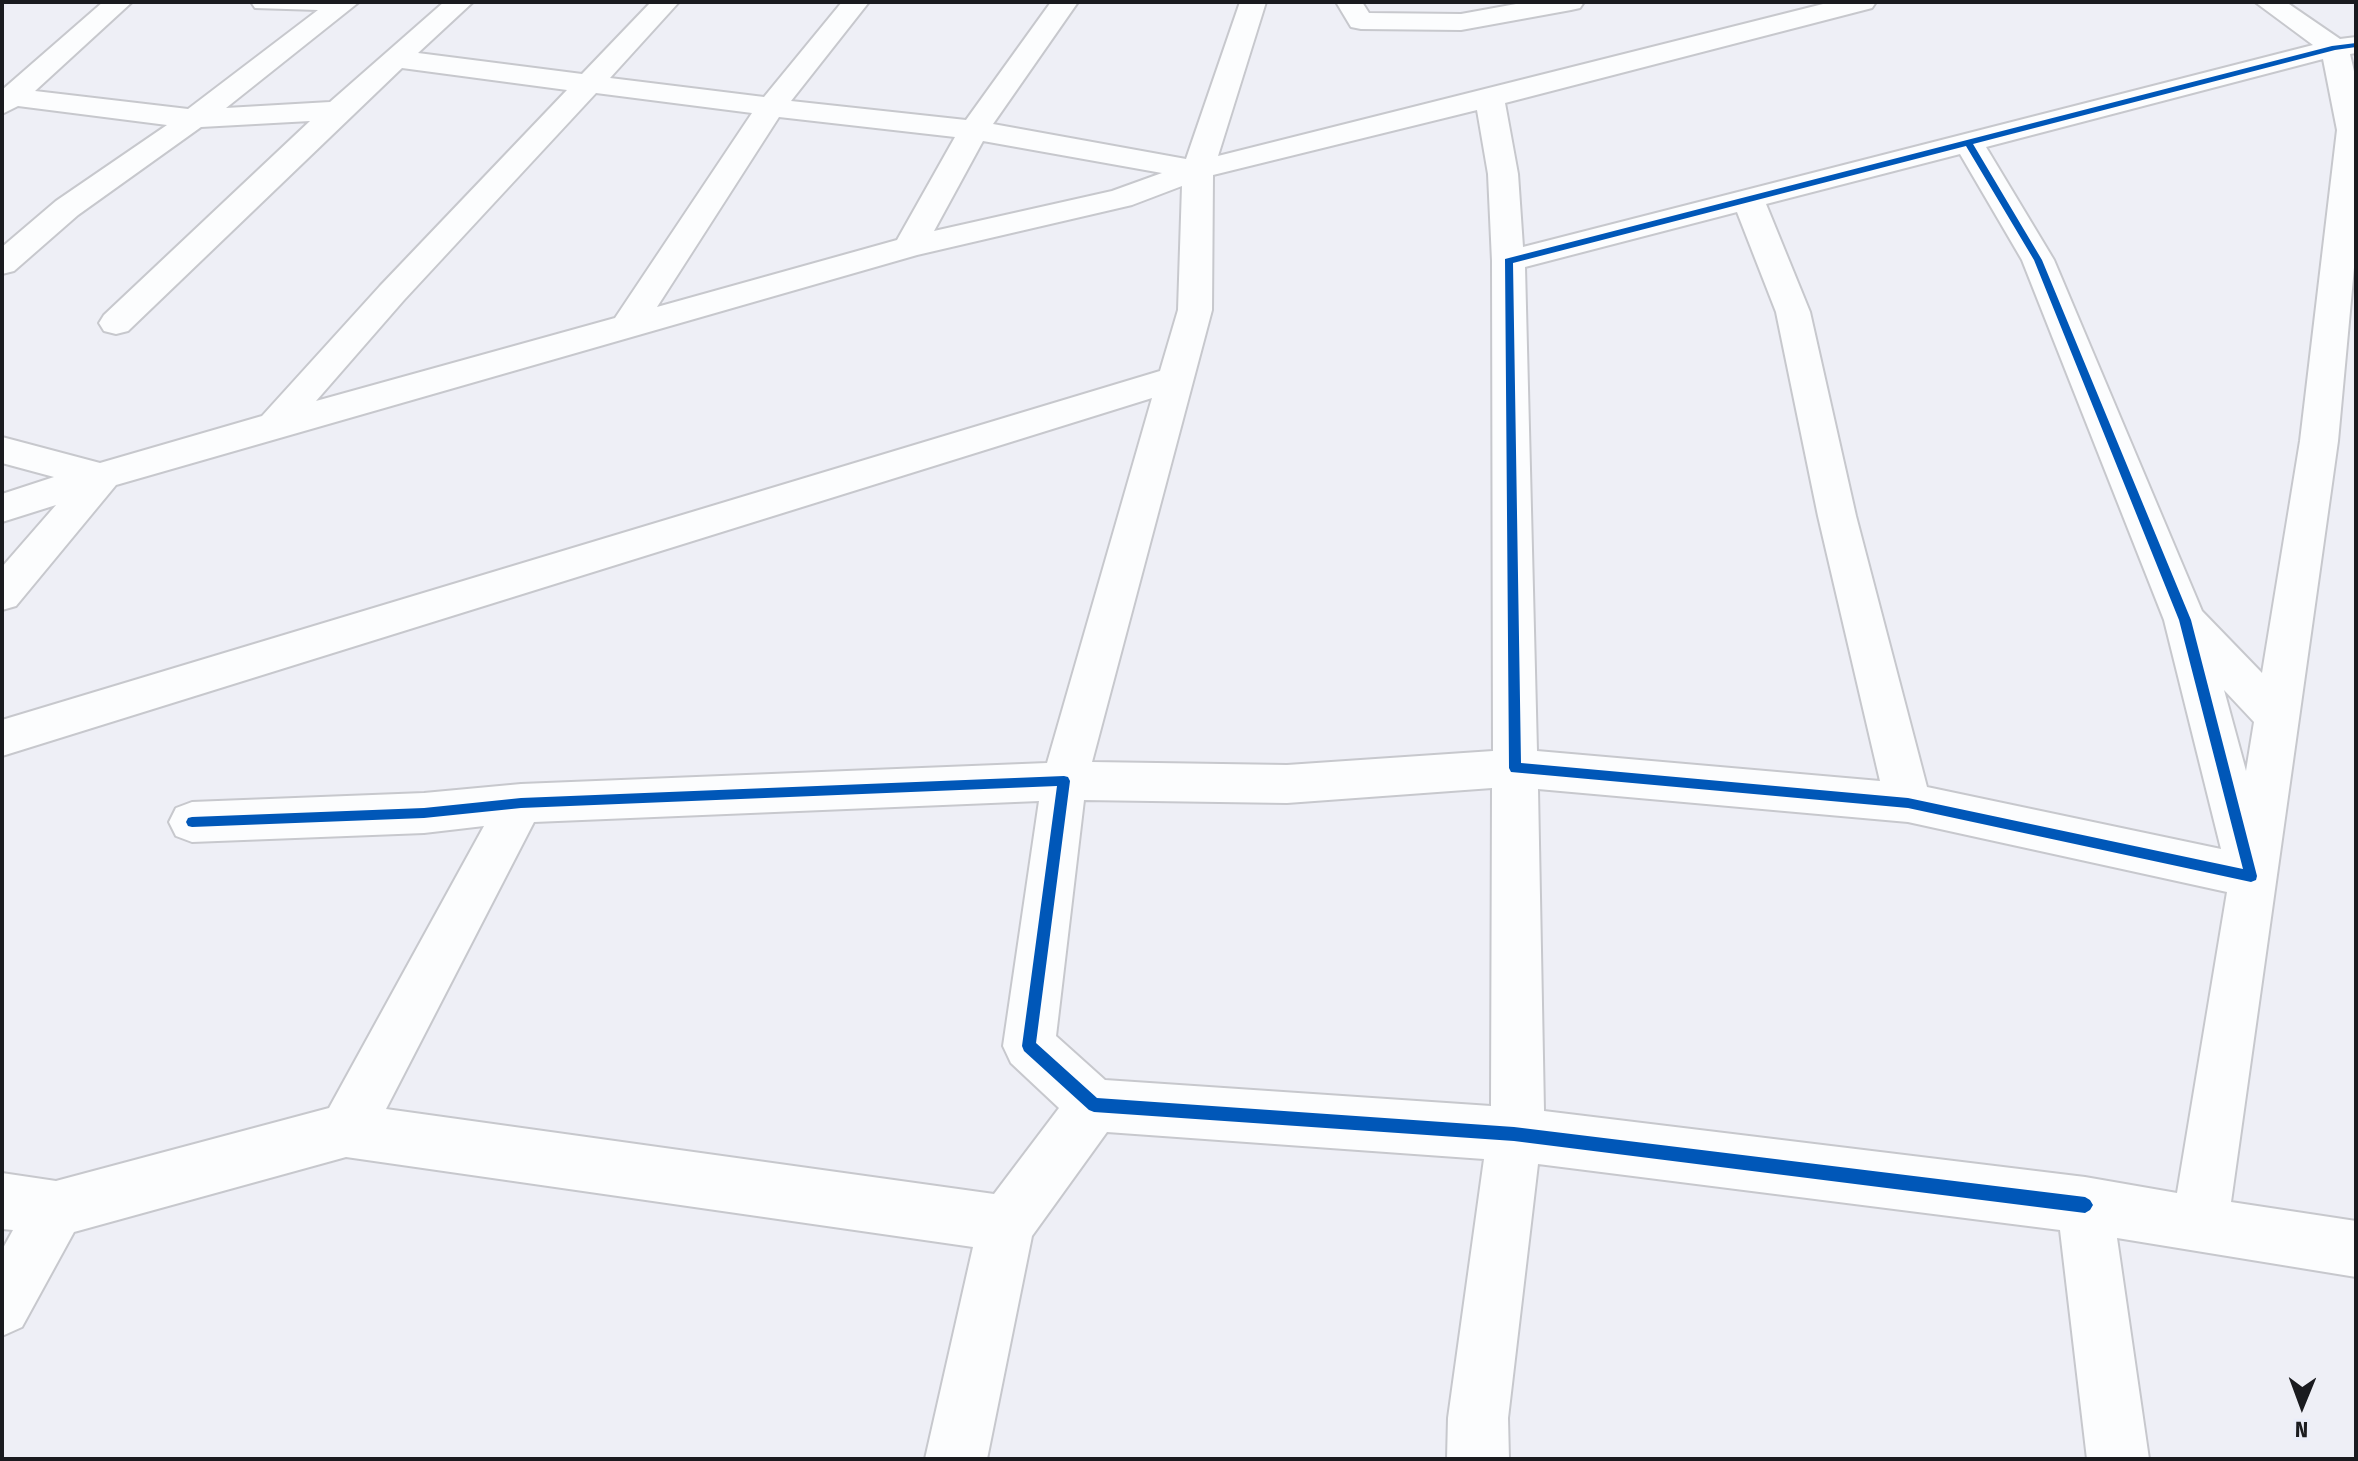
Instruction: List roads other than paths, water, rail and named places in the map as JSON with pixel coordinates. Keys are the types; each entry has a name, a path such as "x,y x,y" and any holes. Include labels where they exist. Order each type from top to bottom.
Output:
{"street":[{"path":"7,101 119,2"},
{"path":"264,2 344,3"},
{"path":"116,323 338,110 460,2"},
{"path":"274,426 392,293 666,2"},
{"path":"627,326 771,107 856,2"},
{"path":"909,247 974,130 1065,2"},
{"path":"1253,2 1198,170 1195,310 1064,781 1029,1046 1094,1105 1514,1134 2085,1205 2356,1249"},
{"path":"1349,2 1361,21 1461,22 1571,2"},
{"path":"2,508 274,426 909,247 1121,198 1198,170 1863,2"},
{"path":"2268,2 2346,46"},
{"path":"2,264 67,208 194,119 344,3"},
{"path":"1508,261 2346,46"},
{"path":"2200,1225 2319,441 2352,130 2346,46"},
{"path":"396,59 589,86 974,130 1198,170"},
{"path":"1478,1459 1478,1418 1518,1104 1508,261 1503,174 1490,98"},
{"path":"7,101 194,119 338,110"},
{"path":"1968,142 2038,260 2185,620 2251,876"},
{"path":"1748,199 1793,312 1837,516 1908,803"},
{"path":"2,738 1175,379"},
{"path":"2,450 102,477"},
{"path":"2,595 102,477"},
{"path":"2185,620 2276,716"},
{"path":"192,822 424,813 521,803 1064,781 1287,784 1515,768 1908,803 2251,876"},
{"path":"346,1130 521,803"},
{"path":"956,1459 1006,1224 1094,1105"},
{"path":"2,1201 56,1209 346,1130 1006,1224"},
{"path":"2085,1205 2118,1459"},
{"path":"2,1307 56,1209"}]}
